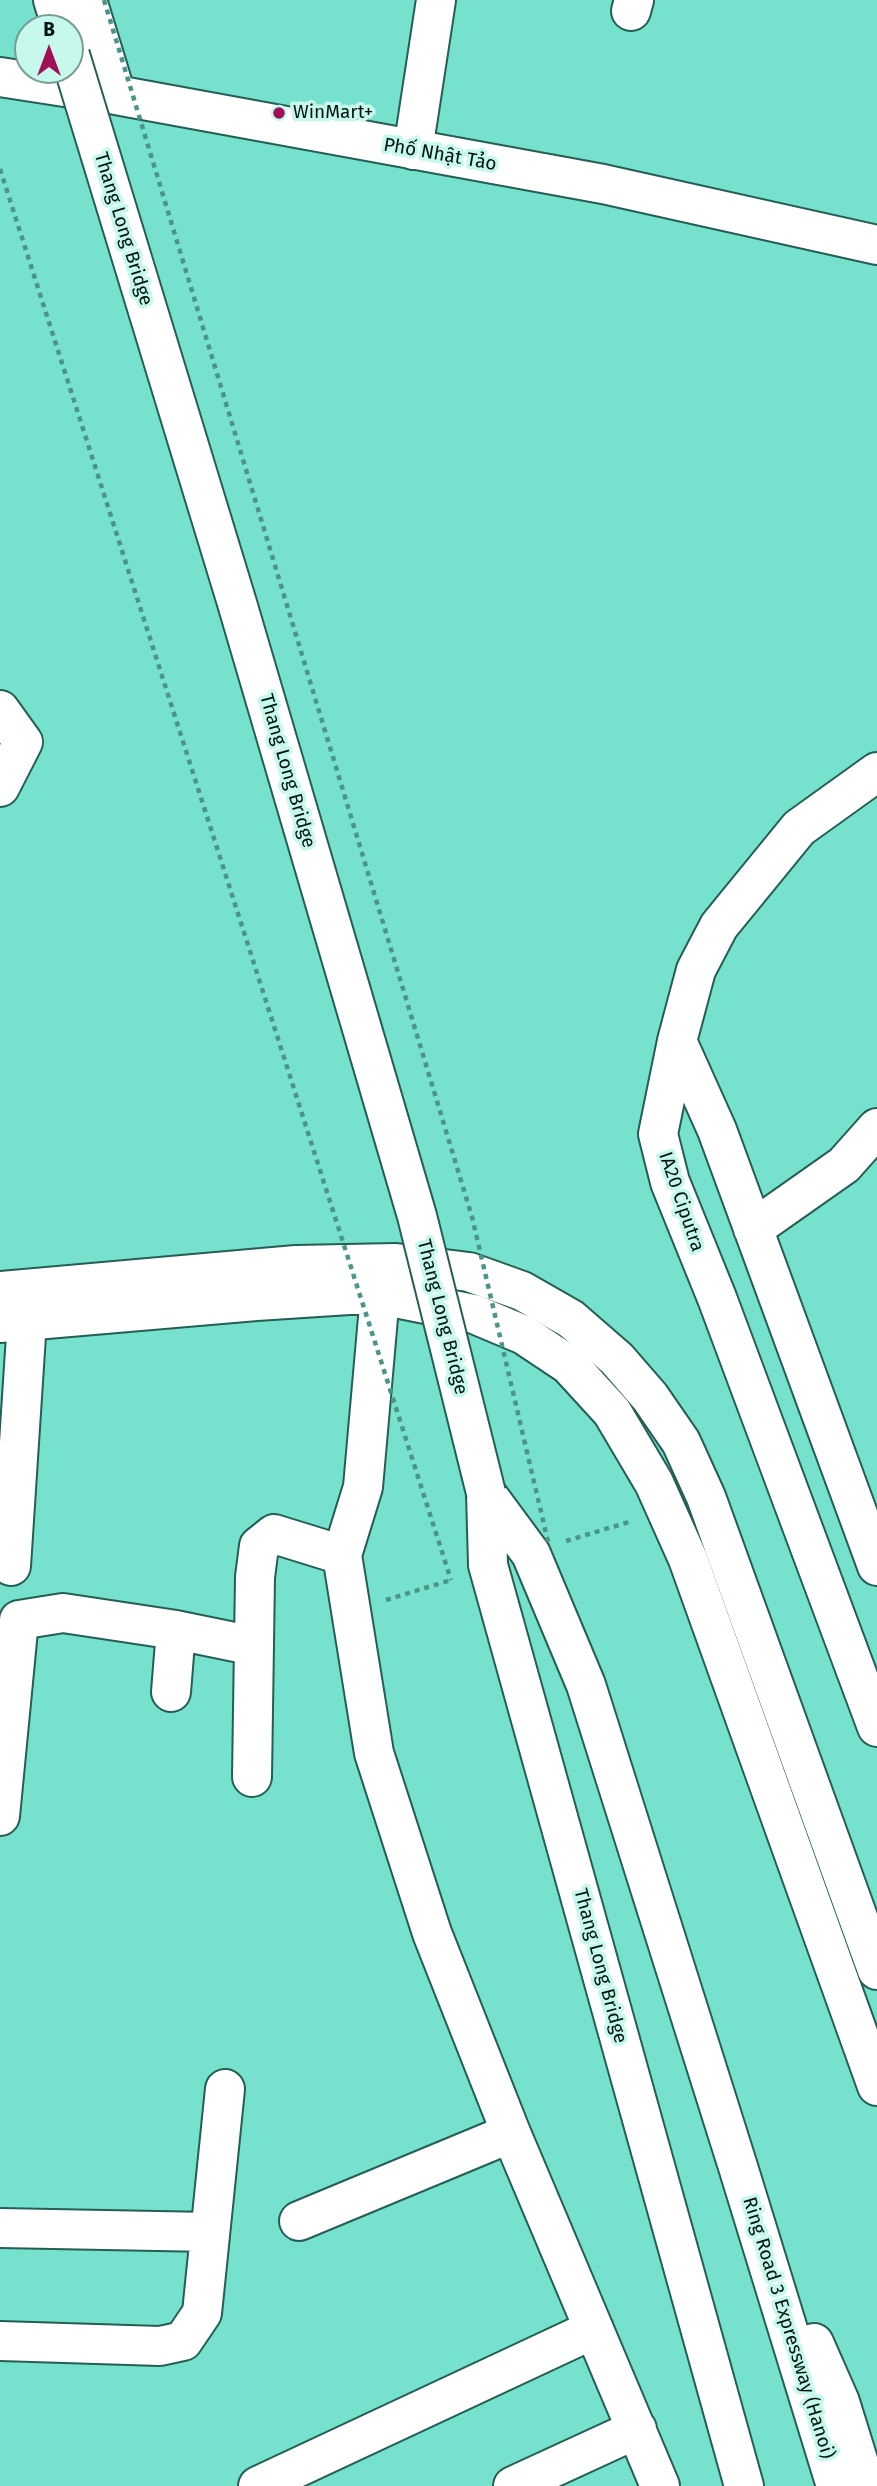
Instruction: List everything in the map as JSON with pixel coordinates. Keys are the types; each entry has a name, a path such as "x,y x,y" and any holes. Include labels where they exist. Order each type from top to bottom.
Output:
{"main road":[{"path":"87,0 116,95"},
{"path":"413,150 436,0"},
{"name":"Phố Nhật Tảo","path":"0,77 116,95 653,194 877,245"},
{"name":"Thang Long Bridge","path":"79,84 237,603 417,1216 485,1493 488,1565 527,1698 729,2436"},
{"path":"0,710 23,742 0,787"},
{"name":"IA20 Ciputra","path":"877,772 799,828 719,926 696,970 677,1041 658,1134 670,1182 717,1298 877,1727"},
{"path":"677,1041 717,1130 753,1229 868,1513 877,1566"},
{"path":"753,1229 844,1165 877,1128"},
{"path":"0,1291 296,1265 396,1263 469,1272 522,1291 570,1319 617,1359 650,1397 681,1442 706,1497 877,1969"},
{"path":"380,1295 363,1487 342,1555 374,1753 432,1933 511,2133 660,2486"},
{"path":"11,1566 14,1322 256,1301 380,1295 474,1314 524,1335 569,1365 612,1412 654,1483 688,1559 877,2086"},
{"name":"Thang Long Bridge","path":"485,1493 531,1554 586,1685 739,2171"},
{"path":"252,1777 255,1577 259,1546 274,1534 342,1555"},
{"path":"0,1816 19,1620 64,1613 176,1630 254,1646"},
{"path":"171,1692 176,1630"},
{"path":"0,2342 160,2346 183,2342 202,2314 225,2090"},
{"path":"299,2221 511,2133"},
{"path":"739,2171 840,2402 866,2486"},
{"name":"Ring Road 3 Expressway (Hanoi)","path":"739,2171 836,2486"},
{"path":"0,2228 211,2232"},
{"path":"258,2486 594,2329"},
{"path":"513,2486 637,2429"},
{"path":"729,2436 738,2486"},
{"path":"729,2436 744,2486"}],"path":[{"path":"104,0 472,1217 549,1546 667,1511"},
{"path":"0,169 452,1580 351,1611"}],"place":[{"name":"WinMart+","path":"279,113"}]}
